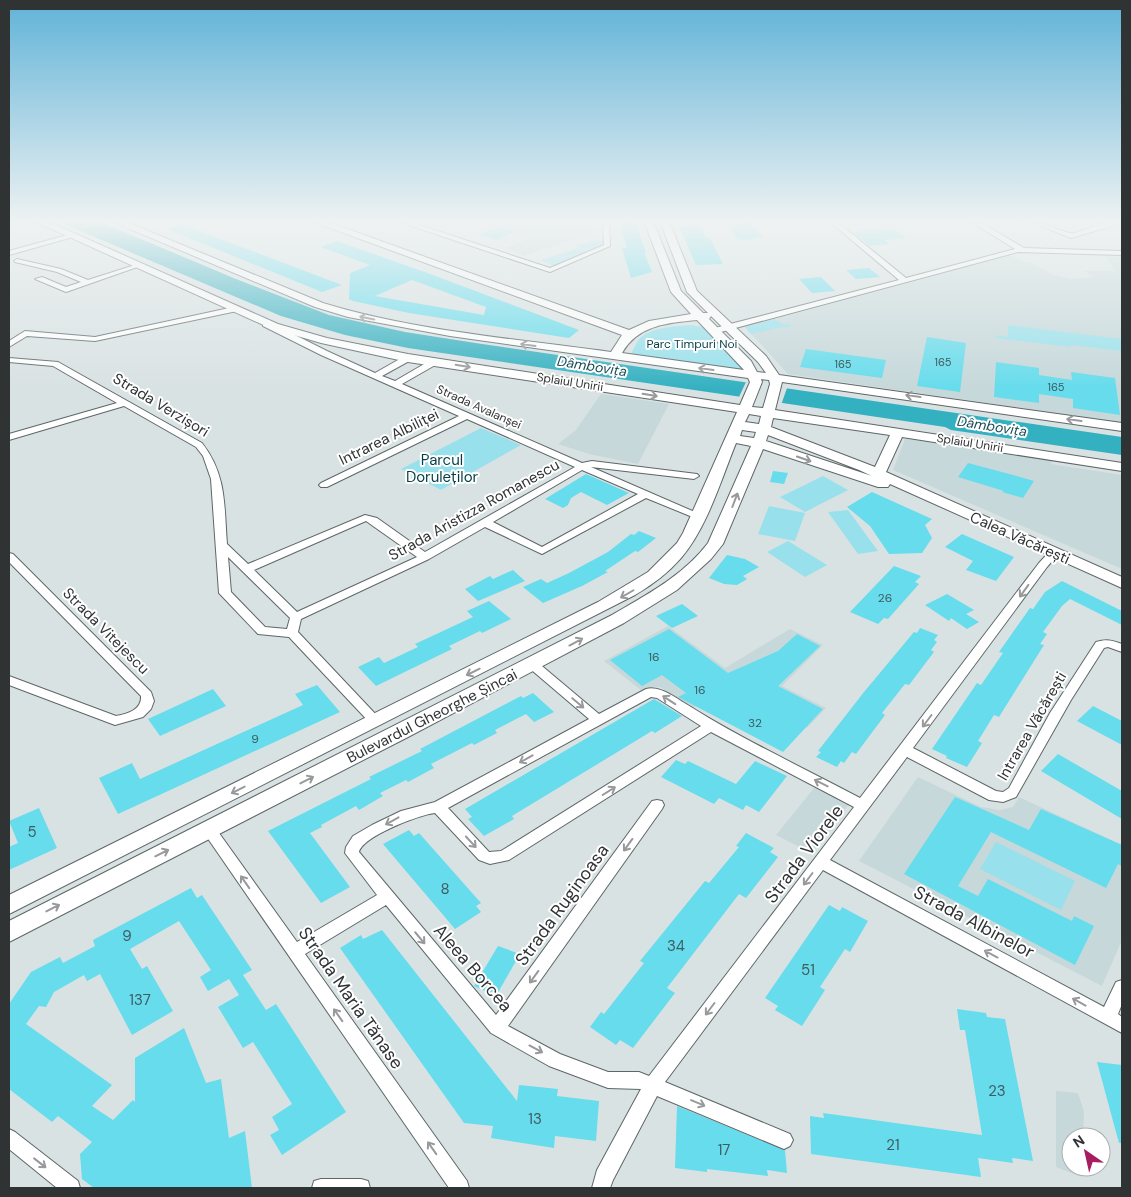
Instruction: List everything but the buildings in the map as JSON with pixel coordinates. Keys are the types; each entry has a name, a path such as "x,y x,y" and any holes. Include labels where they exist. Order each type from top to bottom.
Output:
{"main road":[{"name":"Splaiul Unirii","path":"165,277 251,317 325,341 408,358 769,408 898,432 1122,467"},
{"path":"253,277 319,305 348,314 450,333 614,356 775,382 1122,427"},
{"path":"473,277 630,334"},
{"path":"670,277 676,292 747,364 755,379"},
{"path":"685,277 688,285 699,300 762,359 775,382"},
{"path":"614,356 630,334 640,328 656,323 716,315"},
{"name":"Bulevardul Gheorghe Șincai","path":"9,905 604,606 643,584 666,566 686,543 747,405 755,379"},
{"name":"Bulevardul Gheorghe Șincai","path":"9,932 532,664 646,603 671,587 696,566 715,544 761,436 775,382"},
{"name":"Calea Văcărești","path":"737,425 857,477 917,492"},
{"path":"879,473 898,432"},
{"name":"Calea Văcărești","path":"731,438 761,436 879,473 917,492 1122,583"}],"street":[{"path":"75,277 89,283"},
{"path":"39,279 66,290 106,277"},
{"path":"900,277 904,280"},
{"path":"714,330 730,328 916,277"},
{"path":"9,345 25,333 95,339 234,309"},
{"name":"Strada Avalanșei","path":"251,317 324,353 698,516"},
{"path":"377,375 408,358"},
{"name":"Strada Verzișori","path":"9,360 55,364 191,439 206,451 215,470 217,480 225,593 262,631 292,633"},
{"path":"397,384 434,362"},
{"path":"9,437 126,403"},
{"name":"Intrarea Albiliței","path":"324,485 468,416"},
{"path":"583,466 592,464 694,476"},
{"name":"Strada Aristizza Romanescu","path":"296,617 425,557 583,466"},
{"path":"486,523 542,551 644,494"},
{"path":"247,568 365,518 372,520 425,557"},
{"path":"222,545 296,617 292,633 376,721"},
{"name":"Strada Viorele","path":"602,1188 604,1177 653,1085 1043,565 1054,553"},
{"name":"Strada Vitejescu","path":"9,556 147,695 148,704 141,711 127,719 116,720 9,680"},
{"name":"Intrarea Văcărești","path":"905,750 991,795 998,797 1008,796 1014,791 1073,684 1100,645 1109,643 1122,648"},
{"path":"532,664 598,720"},
{"name":"Aleea Borcea","path":"784,1140 653,1085 634,1079 614,1081 602,1078 555,1060 497,1028 386,897 352,853 353,847 358,840 409,812 438,807 647,692 653,692 711,726 864,806"},
{"path":"438,807 484,856 490,858 504,856 711,726"},
{"name":"Strada Ruginoasa","path":"497,1028 656,805"},
{"name":"Strada Maria Tănase","path":"209,830 460,1188"},
{"name":"Strada Albinelor","path":"821,862 1115,1021 1122,987"},
{"path":"294,952 386,897"},
{"path":"9,1138 71,1188"},
{"path":"321,1188 361,1188"}],"shaded area":[{"path":"930,277 1062,277 1073,279 1122,277 1122,423 788,374 745,327"},
{"path":"601,394 669,404 638,464 589,454 558,444 576,430"},
{"path":"907,434 1053,459 1051,464 1122,475 1122,569 893,470"},
{"path":"668,626 725,668 790,629 823,645 782,686 826,708 807,728 729,687 693,708 660,687 652,687 642,691 604,661"},
{"path":"918,777 981,807 1000,810 1013,807 1019,797 1122,845 1122,940 1102,986 859,861"},
{"path":"815,787 849,804 811,853 776,835"},
{"path":"1056,1091 1078,1093 1084,1112 1083,1127 1061,1127 1061,1169 1056,1167"}],"green space":[{"path":"774,319 783,324 791,325 790,327 751,334 745,327"},
{"name":"Parc Timpuri Noi","path":"691,325 703,327 746,370 631,354 639,339 650,332 664,328"},
{"path":"1008,325 1122,339 1122,351 996,338 996,335 1008,337"},
{"name":"Parcul Doruleților","path":"481,428 521,445 441,490 401,469"},
{"path":"823,476 848,490 805,512 780,497"},
{"path":"769,506 805,513 795,541 758,534"},
{"path":"848,510 878,551 858,554 828,512"},
{"path":"788,541 827,565 805,577 767,552"},
{"path":"996,842 1075,881 1061,910 980,869"}],"water":[{"name":"Dâmbovița","path":"189,277 231,277 329,315 405,332 1122,437 1122,455 408,348 345,335 281,316"}],"pier":[{"path":"746,382 787,388 781,405 738,399"}]}
